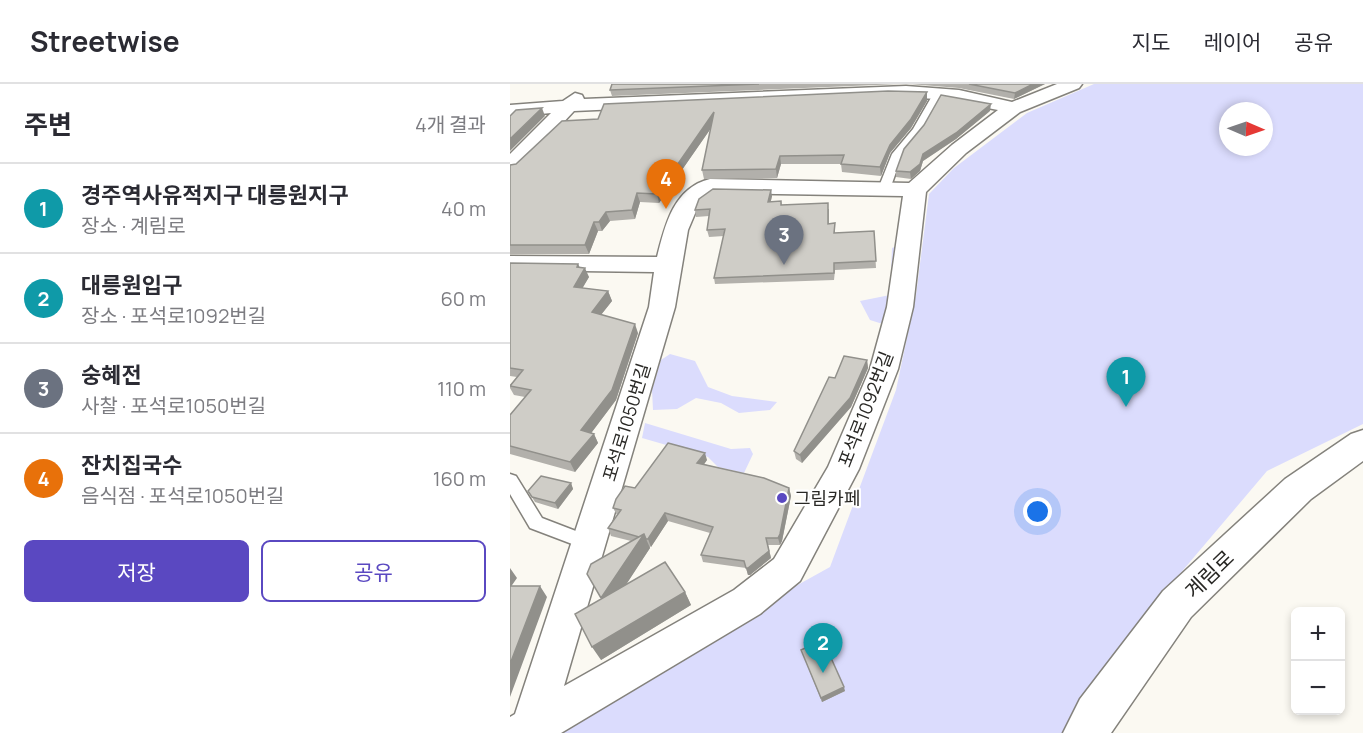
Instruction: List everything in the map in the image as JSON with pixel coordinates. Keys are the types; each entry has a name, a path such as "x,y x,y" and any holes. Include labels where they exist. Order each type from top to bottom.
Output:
{"street":[{"path":"510,166 590,84"},
{"path":"948,93 981,84"},
{"path":"915,190 959,149 1013,108 1073,84"},
{"path":"510,111 570,104 630,104 815,88 872,88 948,93 1013,108"},
{"name":"포석로1050번길","path":"527,731 662,307 668,265 684,204 698,191 710,186 915,190"},
{"name":"포석로1092번길","path":"527,731 747,602 787,570 843,469 884,369 900,307 915,190"},
{"path":"510,263 668,265"},
{"name":"계림로","path":"1086,733 1096,715 1177,604 1298,489 1363,443"}],"lane":[{"path":"884,189 897,154 948,93"},
{"path":"510,480 536,523 588,543"}],"shaded area":[{"path":"1094,84 1363,84 1363,424 1267,471 1156,602 1064,733 560,733 785,592 830,567 896,390 916,295 929,194 954,168 1027,113"},
{"path":"918,237 889,326 870,320 860,301 890,295 892,248"},
{"path":"670,354 695,361 708,387 732,396 777,402 770,410 739,413 721,403 696,398 677,409 653,410 652,390 661,360"},
{"path":"645,423 731,449 750,448 753,454 744,473 718,467 708,457 642,438"}],"building":[{"path":"612,84 759,84 610,90"},
{"path":"969,84 1033,84 1015,93"},
{"path":"888,91 927,92 911,119 890,145 880,167 841,164 844,155 780,156 776,169 702,170 714,112 657,194 637,193 632,210 606,212 599,222 594,222 585,245 510,245 510,165 516,164 562,121 598,119 604,104"},
{"path":"941,95 991,104 956,133 923,154 920,164 910,172 896,171 904,149 924,125"},
{"path":"542,108 510,139 510,116 516,110"},
{"path":"713,189 771,190 768,202 781,201 781,205 828,203 828,224 835,223 834,233 874,231 876,261 834,263 834,273 714,278 725,229 707,230 710,209 695,210 699,199"},
{"path":"510,263 578,264 577,267 585,268 574,287 608,291 592,312 635,324 612,390 581,430 594,434 570,462 510,446 510,415 531,390 510,386 523,370 510,368"},
{"path":"844,356 867,360 850,398 800,455 794,451 829,377 835,378"},
{"path":"668,443 705,453 697,463 764,478 789,488 778,538 766,538 769,551 748,568 744,561 701,555 713,527 665,513 648,539 644,534 639,537 608,528 621,510 613,508 625,486 635,488"},
{"path":"541,476 571,483 555,503 532,497 528,491"},
{"path":"644,534 601,598 587,574 591,564"},
{"path":"665,562 685,592 592,647 575,614"},
{"path":"510,586 540,586 510,664"},
{"path":"823,640 844,687 821,698 801,650"}],"place":[{"name":"잔치집국수","path":"666,209"},
{"name":"숭혜전","path":"784,265"},
{"name":"경주역사유적지구 대릉원지구","path":"1126,407"},
{"name":"그림카페","path":"782,498"},
{"name":"대릉원입구","path":"823,673"}]}
